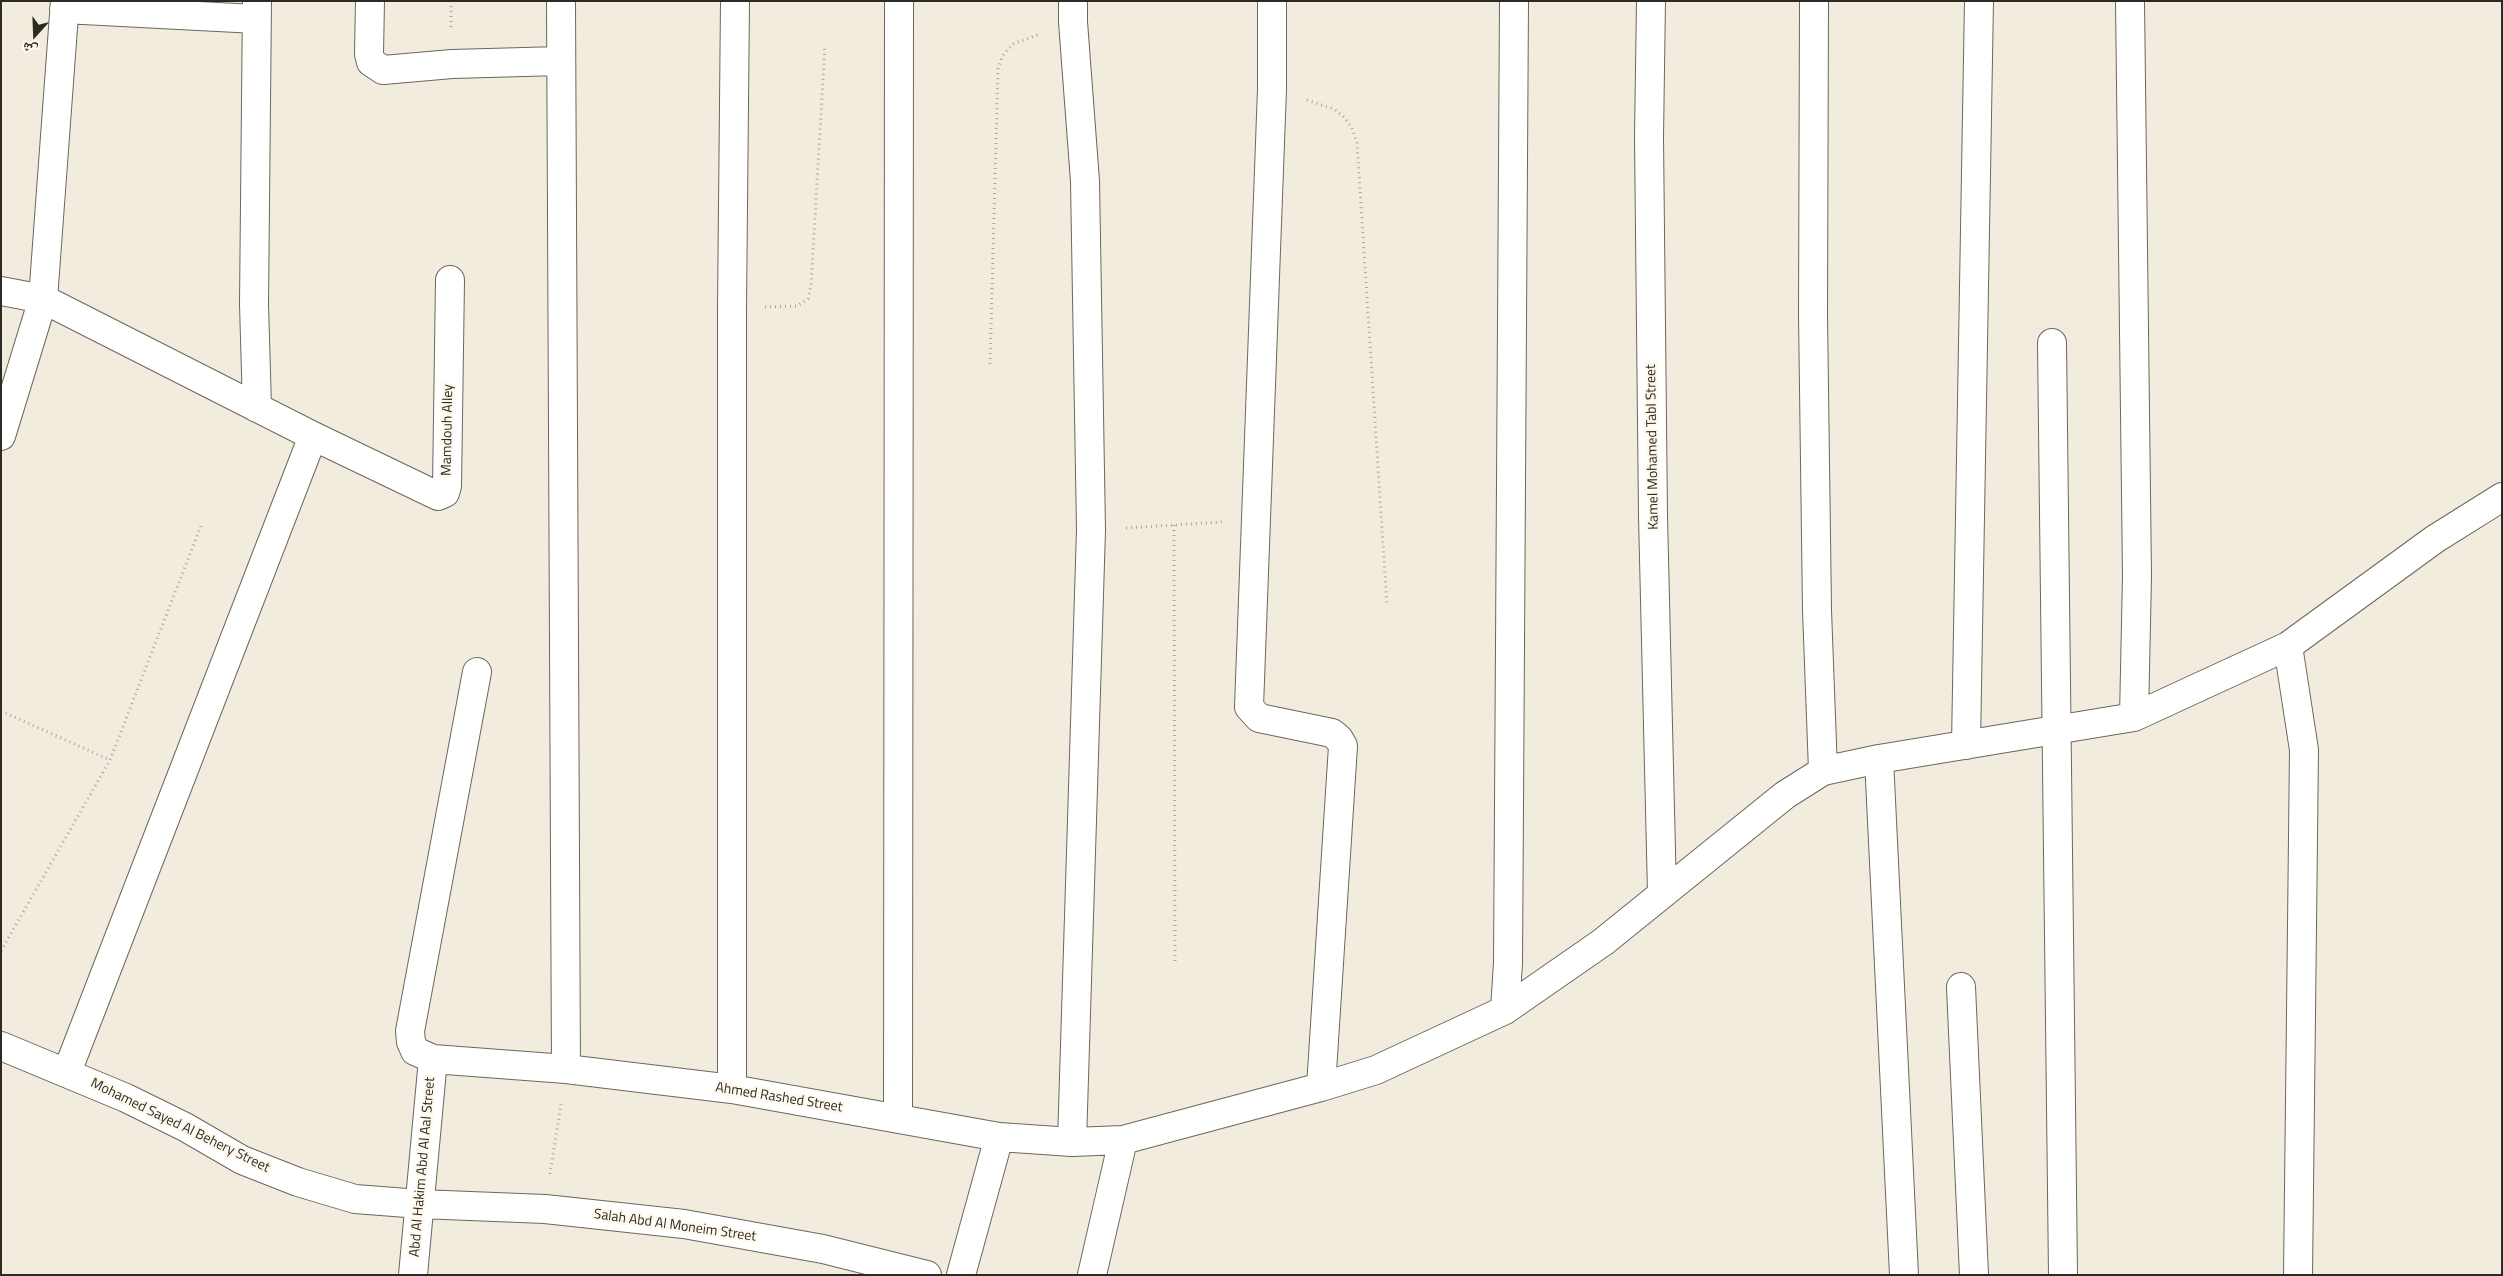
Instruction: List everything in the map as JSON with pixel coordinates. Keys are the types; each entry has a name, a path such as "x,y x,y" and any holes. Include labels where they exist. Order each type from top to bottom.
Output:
{"street":[{"path":"370,1 369,54 371,62 383,70 452,64 560,61"},
{"path":"561,1 566,1069"},
{"path":"732,1089 732,308 735,1"},
{"path":"898,1118 900,1"},
{"path":"1272,1 1272,89 1258,521 1249,707 1259,718 1332,733 1343,746 1321,1087"},
{"path":"1505,1010 1508,943 1514,1"},
{"name":"Kamel Mohamed Tabl Street","path":"1651,1 1649,137 1653,516 1662,893"},
{"path":"1814,1 1813,315 1816,560 1823,771 1879,759 2056,732 2134,717 2288,646 2436,539 2502,497"},
{"path":"1966,745 1980,1"},
{"path":"2130,1 2137,576 2134,717"},
{"path":"1,436 43,299 65,5 256,10 254,304 257,408"},
{"path":"1072,1142 1091,530 1085,181 1073,12"},
{"name":"Mamdouh Alley","path":"313,436 432,494 438,496 444,493 447,486 450,280"},
{"path":"1,291 43,299 313,436 67,1072"},
{"path":"2052,343 2063,1275"},
{"path":"2288,646 2304,750 2298,1275"},
{"path":"433,1059 415,1051 411,1042 410,1031 477,672"},
{"path":"1879,759 1904,1275"},
{"name":"Ahmed Rashed Street","path":"433,1059 566,1069 732,1089 999,1137 1072,1142 1123,1140 1321,1087 1376,1070 1505,1010 1603,942 1785,795 1823,771"},
{"path":"1961,988 1974,1275"},
{"name":"Mohamed Sayed Al Behery Street","path":"1,1046 67,1072 184,1127 242,1160 298,1182 355,1199 420,1204"},
{"name":"Abd Al Hakim Abd Al Aal Street","path":"413,1275 433,1059"},
{"path":"961,1275 999,1137"},
{"path":"1092,1275 1123,1140"},
{"name":"Salah Abd Al Moneim Street","path":"420,1204 545,1209 684,1224 823,1249 927,1275"}],"path":[{"path":"990,364 998,68 1003,54 1013,44 1073,12"},
{"path":"732,308 797,306 808,299 811,285 825,46"},
{"path":"1272,89 1334,109 1352,128 1357,143 1387,606"},
{"path":"1091,530 1258,521"},
{"path":"1,951 110,760 202,523"},
{"path":"1174,525 1175,962"},
{"path":"1,711 110,760"},
{"path":"545,1209 566,1069"}]}
